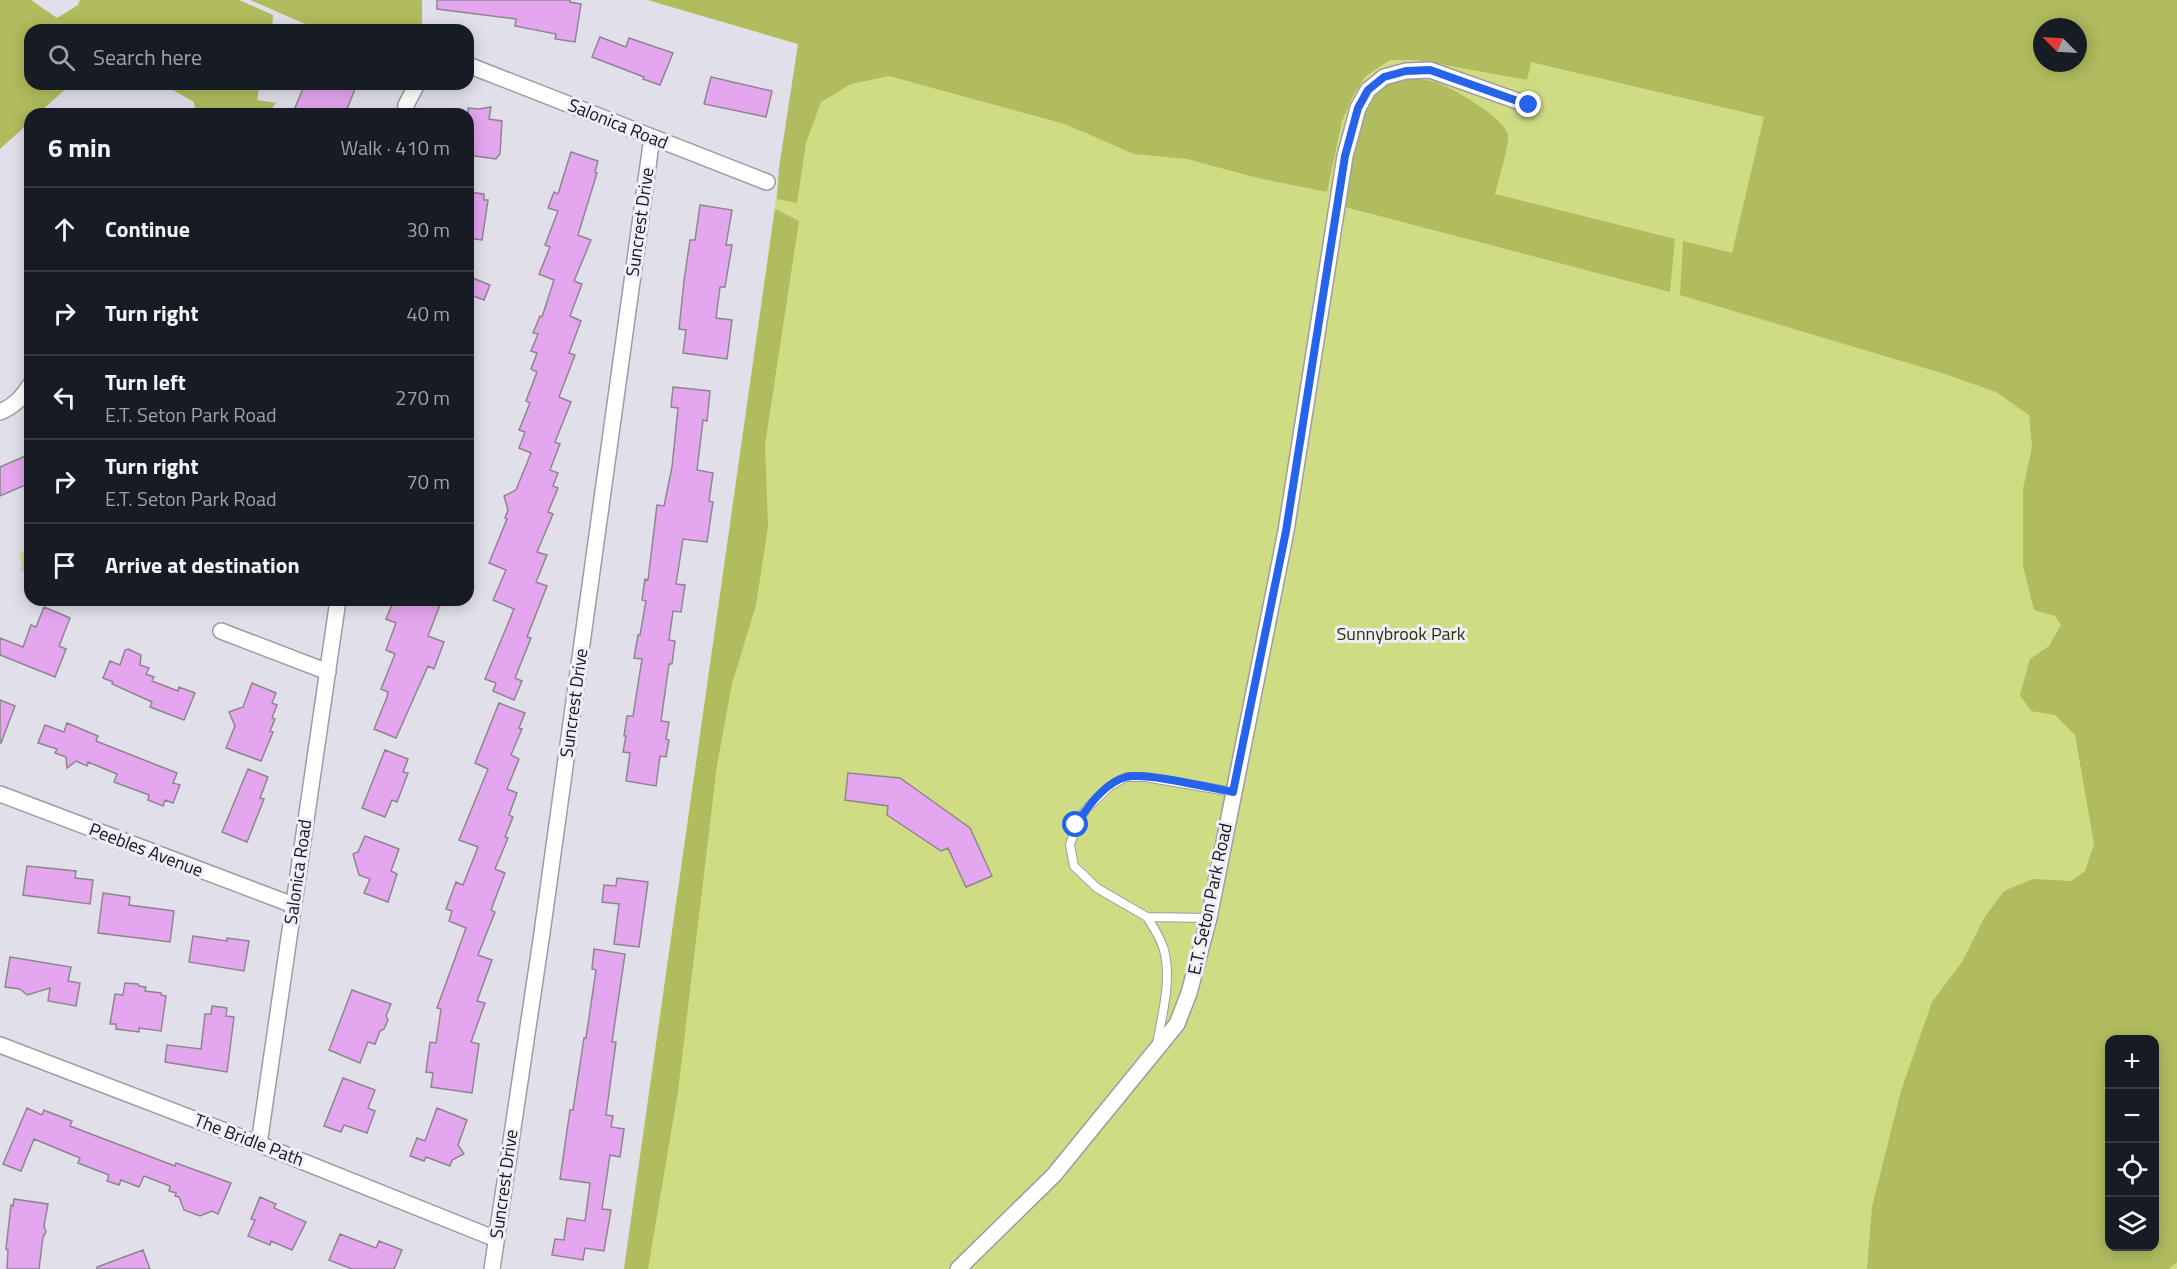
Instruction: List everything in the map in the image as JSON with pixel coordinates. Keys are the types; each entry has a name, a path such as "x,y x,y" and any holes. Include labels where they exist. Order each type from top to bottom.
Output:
{"street":[{"name":"Salonica Road","path":"474,67 767,182"},
{"name":"E.T. Seton Park Road","path":"958,1269 1054,1175 1177,1024 1189,993 1209,918 1286,531 1345,156 1358,108 1368,90 1384,77 1406,71 1430,70 1529,105"},
{"path":"406,108 414,90"},
{"name":"Suncrest Drive","path":"492,1269 545,910 652,137"},
{"path":"0,412 11,407 24,395"},
{"name":"Salonica Road","path":"259,1144 337,606"},
{"path":"220,631 328,672"},
{"name":"Peebles Avenue","path":"0,794 293,905"},
{"name":"The Bridle Path","path":"0,1045 259,1144 496,1239"}],"lane":[{"path":"1209,918 1147,917 1097,888 1074,866 1070,845 1076,825 1086,809 1110,786 1126,777 1145,777 1233,792"},
{"path":"1147,917 1164,949 1167,968 1156,1049"}],"green space":[{"path":"0,0 31,0 57,18 78,5 80,0 239,0 273,15 272,24 24,24 24,90 64,90 45,108 24,108 24,127 0,149"},
{"path":"250,0 422,0 422,24 305,24"},
{"name":"Sunnybrook Park","path":"648,0 2177,0 2177,1269 624,1269 798,44"},
{"path":"648,0 2177,0 2177,1262 2169,1269 1867,1269 1872,1207 1901,1091 1932,1002 1962,962 1984,918 2004,891 2033,879 2071,881 2085,871 2094,844 2075,735 2055,715 2031,711 2020,695 2030,659 2049,646 2061,625 2055,616 2034,610 2023,566 2023,489 2032,447 2029,415 1996,392 1945,374 1680,295 1683,241 1732,253 1764,117 1531,62 1527,80 1417,60 1390,60 1366,76 1353,96 1342,121 1327,192 1258,178 1187,159 1134,154 1065,124 889,76 851,84 821,102 806,143 797,203 777,199 779,168 798,44"},
{"path":"1415,78 1435,82 1455,91 1489,113 1505,128 1508,135 1507,147 1495,194 1675,239 1670,292 1345,207 1357,134 1372,99 1383,86 1397,79"},
{"path":"173,90 259,90 257,100 276,103 272,108 195,108 194,102"},
{"path":"775,209 799,221 765,445 768,527 756,605 732,684 717,765 678,1091 648,1269 624,1269"},
{"path":"24,550 24,572 20,571 22,567 20,554"}],"building":[{"path":"437,0 570,0 570,2 581,4 575,42 555,39 556,34 515,26 516,19 437,9"},
{"path":"600,37 626,47 629,38 673,53 660,85 592,57"},
{"path":"711,77 772,91 766,117 704,104"},
{"path":"302,90 355,90 347,108 295,108"},
{"path":"491,107 489,119 502,121 500,154 496,159 474,156 474,109"},
{"path":"571,152 598,161 595,172 597,173 578,235 591,240 574,281 582,284 570,316 581,321 569,353 575,355 559,397 571,402 555,442 560,444 550,470 558,473 553,486 558,488 548,512 553,514 537,552 547,555 536,582 547,586 527,637 531,638 515,678 522,681 514,700 493,691 496,683 485,679 514,609 493,600 506,570 489,563 507,519 505,518 508,510 504,496 516,490 531,453 519,448 525,432 519,430 530,403 526,401 537,372 531,369 537,353 531,351 538,334 533,333 540,316 542,317 554,280 539,274 550,247 545,245 558,211 548,208 554,192 558,194"},
{"path":"474,193 484,194 484,200 488,200 482,240 474,239"},
{"path":"700,205 732,210 726,245 732,245 725,287 720,287 716,318 732,320 727,359 683,353 686,330 679,329 684,281 690,240 695,240"},
{"path":"474,278 490,285 484,300 474,296"},
{"path":"673,387 710,391 707,421 703,420 697,470 713,473 709,501 713,502 707,542 683,539 676,584 685,585 681,612 673,611 669,640 675,641 672,664 669,664 661,721 669,722 666,739 669,740 666,757 660,756 656,786 626,781 630,753 623,752 627,716 633,716 642,659 634,658 646,601 642,600 645,579 648,580 657,505 664,506 672,467 678,408 671,407"},
{"path":"24,457 24,486 0,496 0,467"},
{"path":"391,606 440,606 428,636 444,642 434,669 428,666 396,738 374,729 388,692 381,689 395,654 386,650 396,623 386,619"},
{"path":"44,607 70,618 59,646 66,649 55,677 0,655 0,638 23,647 31,625 36,627"},
{"path":"128,649 141,655 140,665 149,668 146,674 154,677 152,681 178,691 179,687 195,693 184,720 150,707 152,702 103,678 110,661 120,665 125,650"},
{"path":"252,683 276,693 272,703 277,705 270,731 273,732 261,761 226,748 235,726 229,712 243,707"},
{"path":"0,700 15,706 1,743 0,743"},
{"path":"499,703 525,713 519,728 522,729 511,755 519,759 507,789 517,793 509,815 513,817 505,837 508,838 495,869 505,873 491,910 495,912 478,955 492,960 477,1001 485,1003 471,1042 479,1044 472,1093 431,1087 433,1073 426,1072 430,1042 436,1043 441,1009 437,1008 466,928 449,921 452,911 446,909 456,882 463,885 478,847 459,840 488,769 475,763"},
{"path":"67,723 98,736 96,741 177,773 173,783 180,785 173,803 165,800 163,806 148,800 149,795 114,782 117,774 88,762 87,766 76,761 67,768 66,757 55,753 57,749 38,743 45,725 64,732"},
{"path":"385,750 408,759 403,772 408,773 397,802 392,800 385,817 362,808"},
{"path":"248,769 268,777 260,798 264,799 247,842 222,832"},
{"path":"848,773 900,778 959,820 970,828 992,876 966,887 948,848 941,851 887,815 888,806 845,800"},
{"path":"365,836 399,849 391,871 397,874 388,902 364,893 370,879 359,875 353,854 358,852"},
{"path":"27,866 76,871 75,878 93,880 90,904 23,895"},
{"path":"617,878 648,882 639,947 614,944 619,904 602,902 604,885 616,886"},
{"path":"103,893 130,897 129,905 174,911 170,942 98,933"},
{"path":"193,936 227,941 227,938 249,941 244,971 189,962"},
{"path":"594,949 625,954 612,1042 616,1042 606,1115 613,1116 611,1127 624,1129 620,1157 610,1155 602,1209 611,1210 604,1251 585,1248 583,1260 552,1255 555,1239 564,1240 567,1218 585,1221 590,1183 560,1179 570,1110 573,1110 584,1038 586,1038 596,970 592,969"},
{"path":"10,957 71,967 68,981 80,983 76,1006 48,1001 50,988 27,995 20,989 5,987"},
{"path":"125,983 138,984 146,987 145,991 166,996 161,1031 139,1028 139,1032 116,1029 116,1024 110,1024 115,994 123,995"},
{"path":"352,990 391,1004 384,1029 380,1031 375,1044 368,1042 360,1063 329,1050"},
{"path":"212,1006 227,1008 226,1016 234,1017 227,1072 165,1062 167,1045 201,1049 205,1014 211,1014"},
{"path":"343,1078 375,1090 368,1108 375,1111 367,1133 344,1125 341,1132 324,1126"},
{"path":"27,1108 42,1115 44,1110 72,1121 70,1126 175,1166 176,1163 231,1183 218,1214 212,1211 200,1216 184,1210 179,1197 175,1196 176,1193 169,1191 170,1186 144,1176 139,1187 121,1180 119,1185 107,1181 109,1175 78,1163 80,1158 34,1139 21,1171 3,1164"},
{"path":"437,1108 467,1120 458,1145 464,1154 452,1160 450,1166 426,1157 424,1161 410,1156 417,1138 425,1141"},
{"path":"260,1197 276,1204 274,1208 306,1222 292,1250 271,1241 270,1245 248,1236 255,1220 251,1219"},
{"path":"14,1199 48,1204 44,1226 46,1232 43,1237 39,1269 7,1269 8,1250 6,1249 11,1205 13,1206"},
{"path":"340,1234 376,1248 379,1241 402,1250 394,1269 352,1269 329,1260"},
{"path":"143,1250 150,1269 97,1269 97,1267"}],"route":[{"path":"1076,825 1097,797 1126,777 1145,777 1233,792 1286,531 1345,156 1358,108 1368,90 1384,77 1406,71 1430,70 1529,105"}]}
